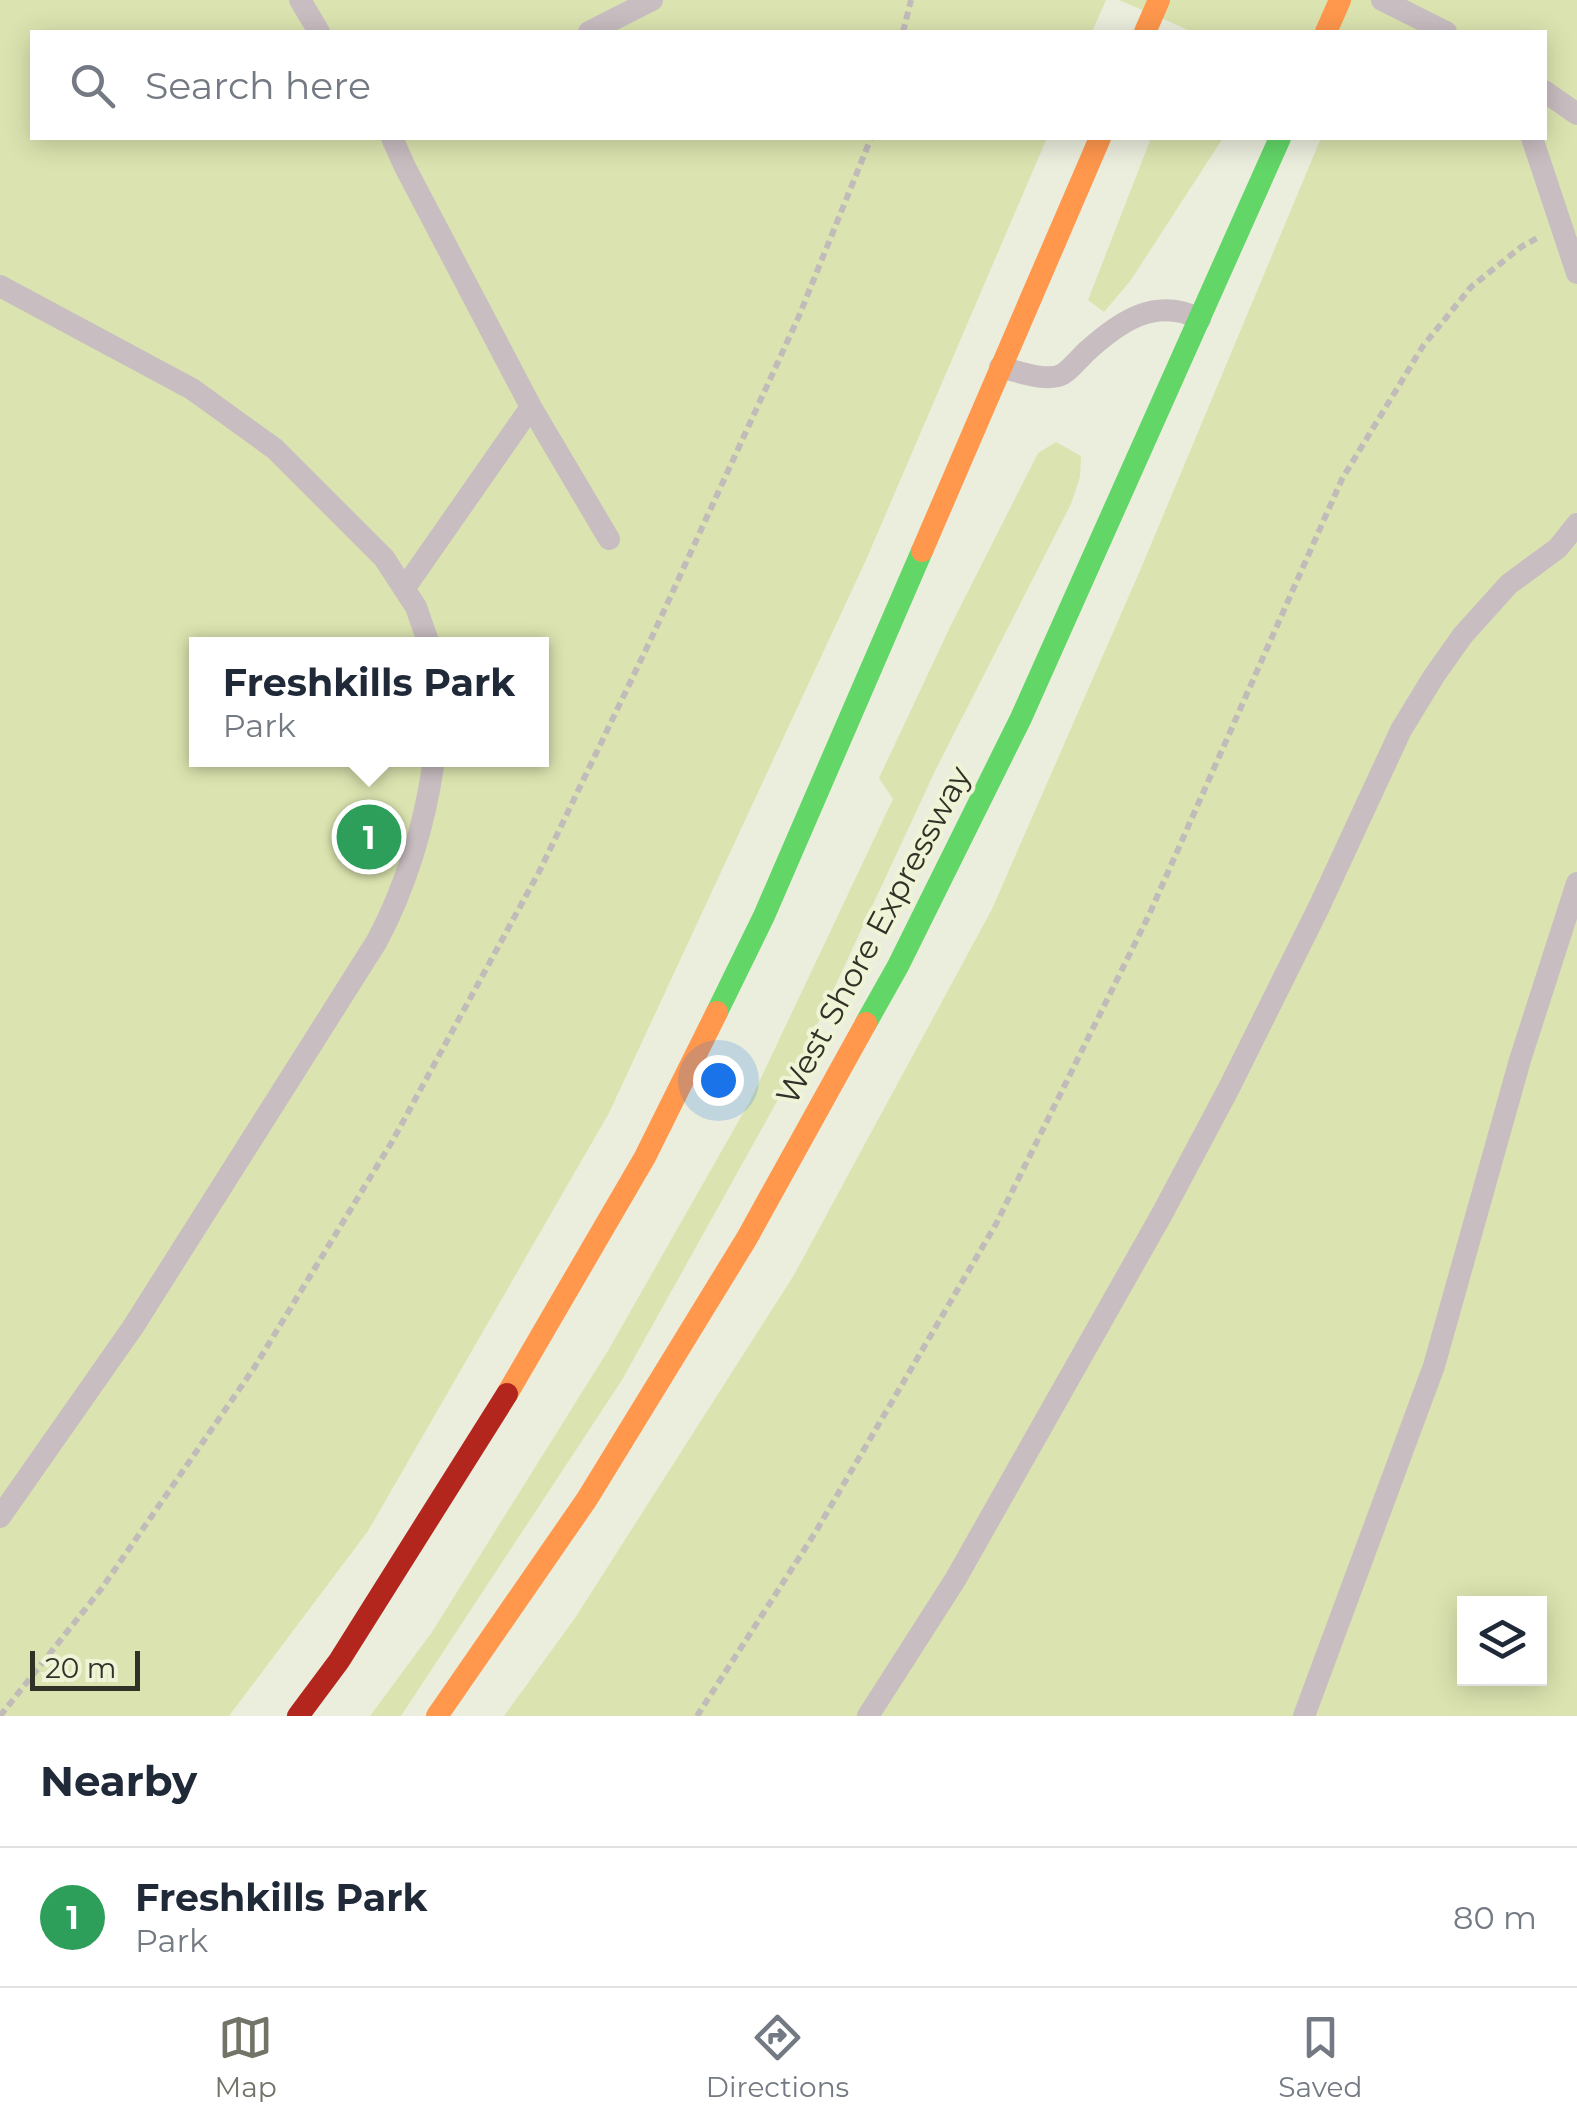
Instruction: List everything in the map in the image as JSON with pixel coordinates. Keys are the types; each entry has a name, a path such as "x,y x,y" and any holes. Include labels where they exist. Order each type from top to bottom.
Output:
{"highway":[{"path":"1146,30 1159,0"},
{"path":"1327,30 1340,0"},
{"path":"298,1716 339,1661 485,1428 646,1157 764,916 1099,140"},
{"name":"West Shore Expressway","path":"437,1716 627,1434 747,1238 898,966 1021,718 1279,140"}],"lane":[{"path":"300,0 318,30"},
{"path":"593,30 652,0"},
{"path":"1382,0 1442,30"},
{"path":"1547,93 1577,114"},
{"path":"393,140 531,408 609,539"},
{"path":"1533,140 1577,273"},
{"path":"0,286 192,389 275,449 384,558 416,607 427,637"},
{"path":"1000,367 1046,377 1062,375 1117,325 1150,311 1185,311 1200,318"},
{"path":"404,589 531,408"},
{"path":"868,1716 955,1580 1230,1088 1401,730 1464,635 1509,584 1558,548 1577,524"},
{"path":"0,1518 133,1327 377,941 393,911 416,846 433,767"},
{"path":"1304,1716 1434,1366 1520,1060 1577,883"}],"path":[{"path":"904,30 911,0"},
{"path":"0,1716 102,1588 254,1368 392,1140 540,870 652,638 799,316 870,140"},
{"path":"697,1716 815,1533 996,1224 1150,914 1342,479 1423,346 1471,287 1521,247 1562,224"}],"green space":[{"path":"0,0 1106,0 1093,30 30,30 30,140 1046,140 866,560 609,1113 368,1531 229,1716 0,1716"},
{"path":"1119,0 1577,0 1577,1716 504,1716 575,1618 794,1275 992,909 1142,566 1320,140 1547,140 1547,30 1188,30"},
{"path":"1150,140 1222,140 1131,280 1104,312 1088,300"},
{"path":"1056,442 1081,456 1080,477 1071,504 936,769 804,1053 622,1380 401,1716 370,1716 432,1632 609,1349 750,1101 893,799 879,778 1038,453"}],"traffic: fast":[{"path":"866,1023 1021,718 1279,140"},
{"path":"717,1012 764,916 922,551"}],"traffic: slow":[{"path":"1146,30 1159,0"},
{"path":"1327,30 1340,0"},
{"path":"922,551 1099,140"},
{"path":"507,1394 645,1157 717,1012"},
{"path":"437,1716 587,1499 747,1238 866,1023"}],"traffic: jam":[{"path":"298,1716 339,1661 507,1394"}],"place":[{"name":"Freshkills Park","path":"369,837"}]}
